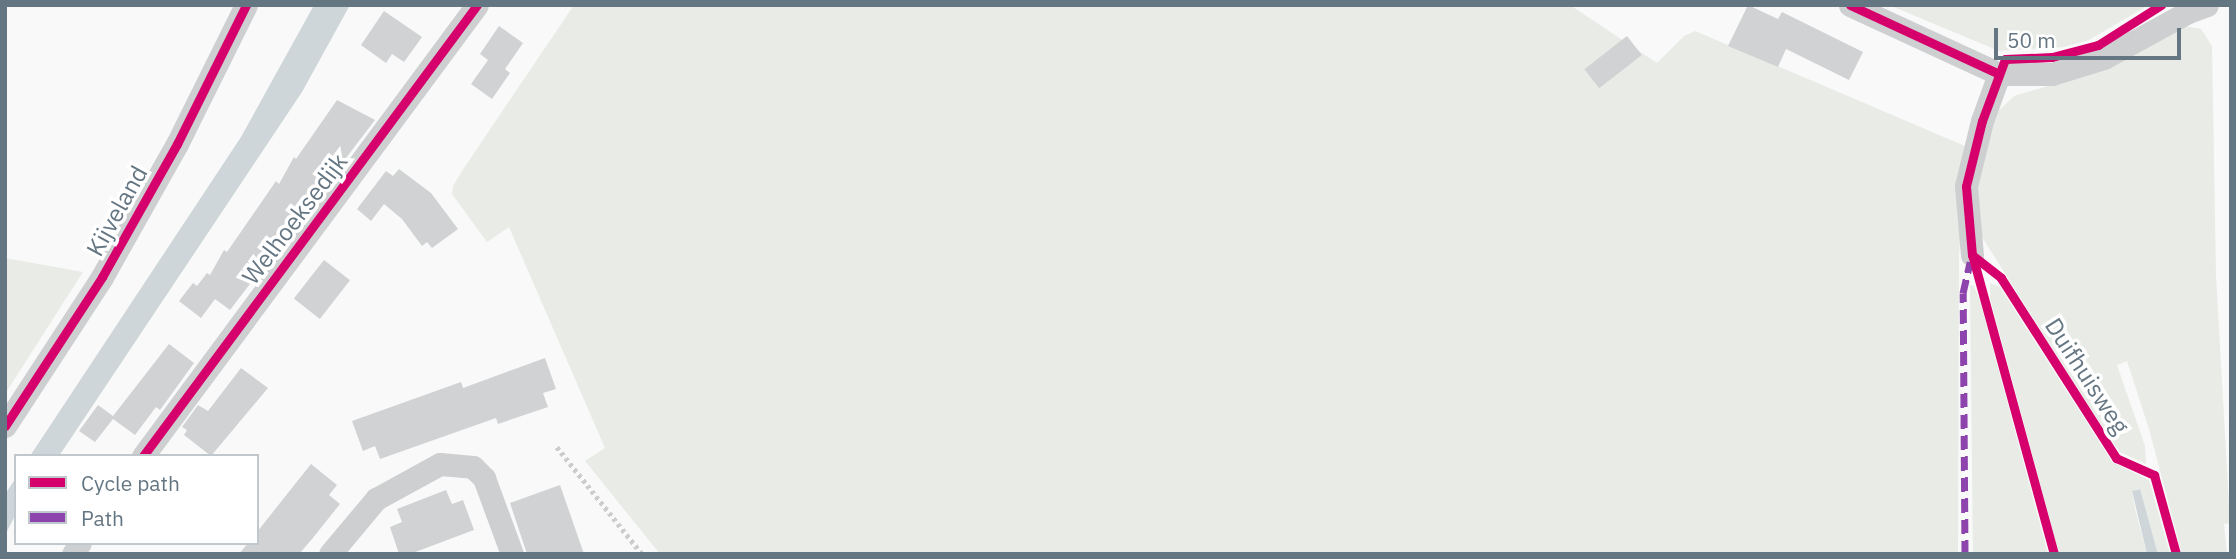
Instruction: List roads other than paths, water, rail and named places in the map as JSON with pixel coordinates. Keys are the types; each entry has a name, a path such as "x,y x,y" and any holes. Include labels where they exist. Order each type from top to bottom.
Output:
{"street":[{"name":"Kijveland","path":"5,426 102,277 177,144 246,5"},
{"name":"Welhoeksedijk","path":"145,454 477,5"},
{"path":"1850,5 1999,74 2052,74 2104,58 2188,12 2207,5"},
{"path":"1972,255 1966,186 1982,121 1999,74"},
{"path":"330,554 376,499 440,464 472,467 484,478 512,554"}]}
